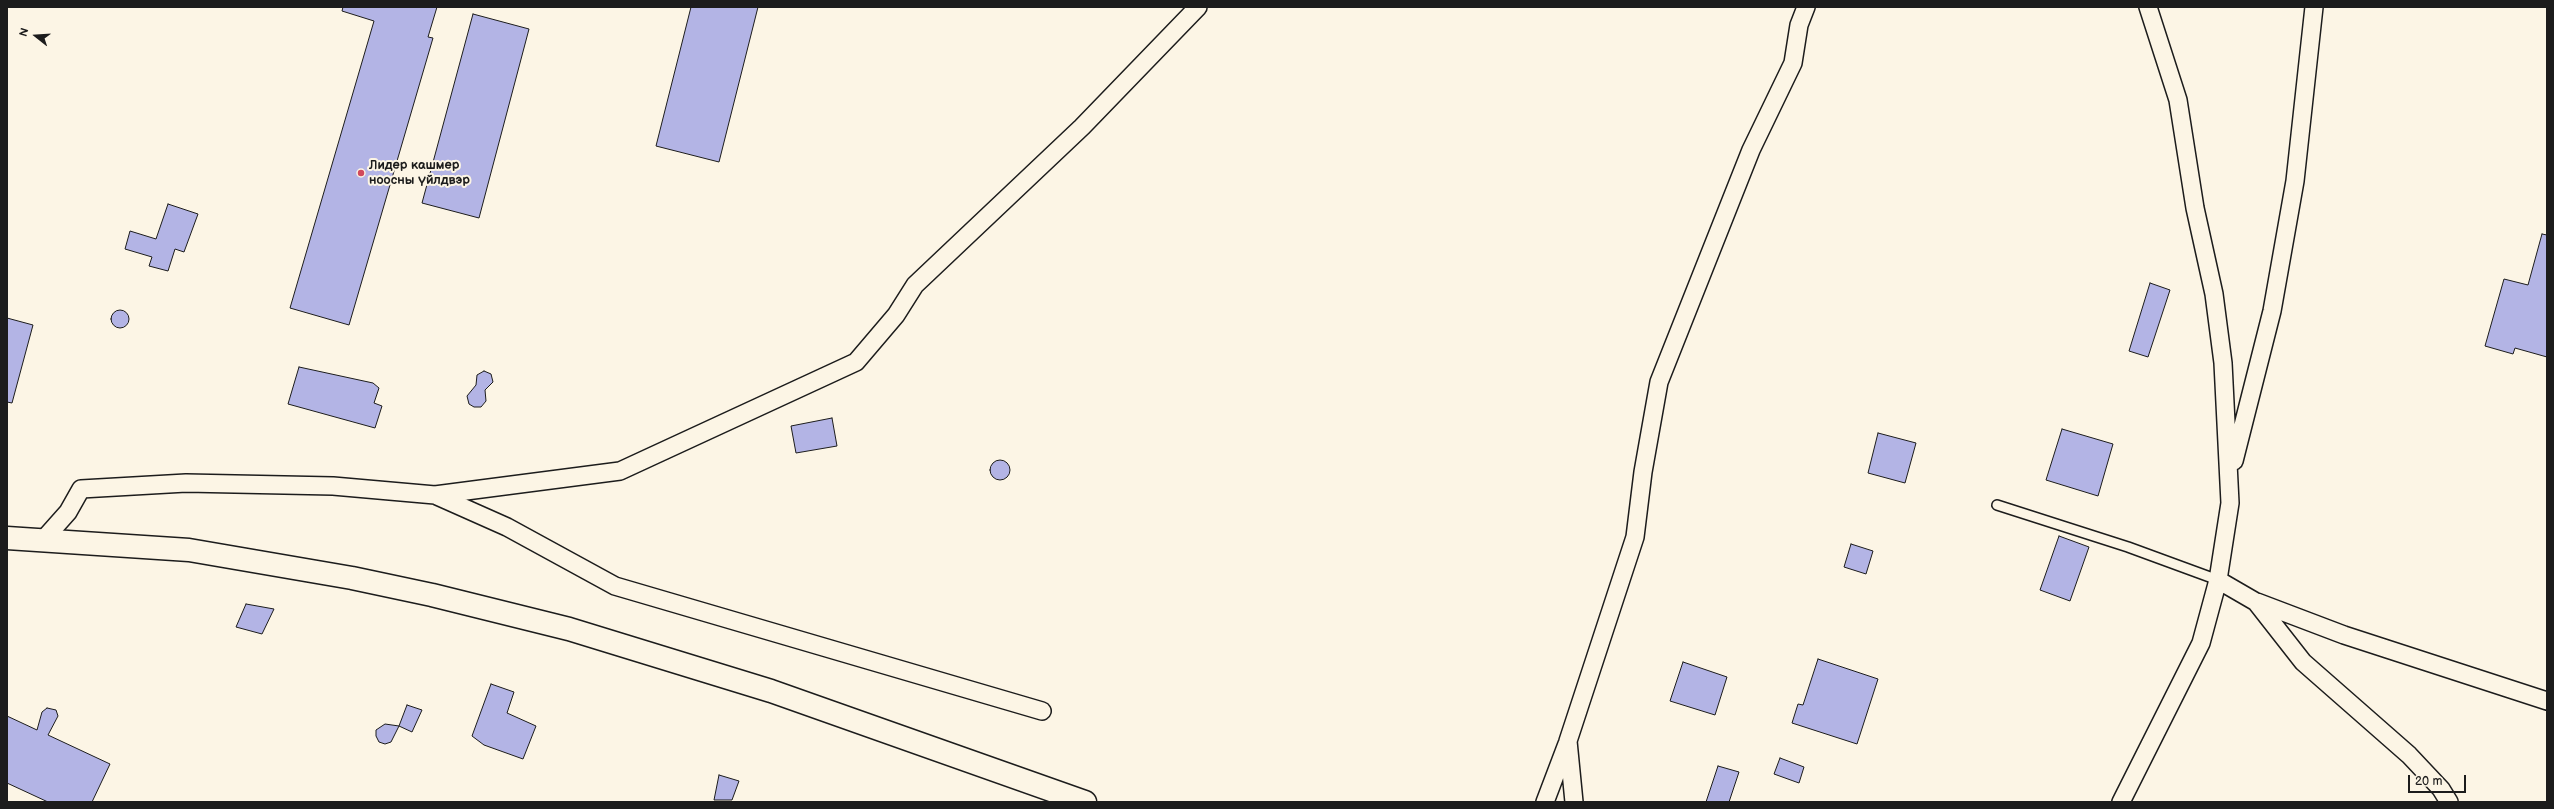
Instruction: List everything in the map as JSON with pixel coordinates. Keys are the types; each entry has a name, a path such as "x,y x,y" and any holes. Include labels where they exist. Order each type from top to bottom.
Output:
{"main road":[{"path":"7,538 44,539 189,550 352,578 432,595 569,629 771,691 1085,802"}],"street":[{"path":"44,539 68,512 81,489 186,483 333,486 434,495 620,471 856,362 896,315 916,285 1082,127 1198,7"},
{"path":"1545,802 1568,741 1635,537 1643,472 1659,382 1751,150 1793,63 1799,25 1806,7"},
{"path":"2121,802 2200,643 2218,580 2230,503 2223,363 2214,294 2194,208 2178,100 2148,7"},
{"path":"2230,479 2273,303 2295,181 2314,7"},
{"path":"434,495 507,526 615,586 1042,711"},
{"path":"2218,580 2256,602 2344,636 2547,701"},
{"path":"2256,602 2304,662 2409,755 2441,789 2449,802"},
{"path":"1568,741 1574,802"}],"lane":[{"path":"1997,505 2128,547 2218,580"}],"building":[{"name":"Лидер кашмер ноосны үйлдвэр","path":"343,7 437,7 428,37 433,38 349,325 290,308 374,21 342,11"},
{"path":"691,7 758,7 719,162 656,146"},
{"path":"473,14 529,29 479,218 422,203"},
{"path":"168,204 198,214 184,252 175,249 168,271 149,266 152,257 125,249 130,231 156,239"},
{"path":"2542,234 2547,235 2547,357 2515,348 2513,354 2485,346 2504,279 2528,285"},
{"path":"2150,283 2170,290 2148,357 2129,351"},
{"path":"116,310 124,310 129,315 127,326 124,328 116,328 111,323 111,315"},
{"path":"7,318 33,325 12,403 7,402"},
{"path":"299,367 373,383 379,388 374,403 382,406 375,428 288,404"},
{"path":"484,371 491,374 493,382 485,390 486,401 481,407 474,407 469,404 467,396 476,385 477,375"},
{"path":"832,418 837,446 796,453 791,426"},
{"path":"2062,429 2113,444 2098,496 2046,480"},
{"path":"1878,433 1916,443 1905,483 1868,473"},
{"path":"1000,460 1007,463 1010,470 1007,477 1000,480 993,477 990,470 993,463"},
{"path":"2059,536 2089,547 2070,601 2040,590"},
{"path":"1851,544 1873,551 1866,574 1844,567"},
{"path":"246,604 274,609 262,634 236,627"},
{"path":"1818,659 1878,679 1857,744 1792,723 1798,704 1803,705"},
{"path":"1683,662 1727,677 1715,715 1670,701"},
{"path":"491,684 514,692 507,713 536,726 523,759 484,745 472,736"},
{"path":"407,705 422,710 412,732 399,726"},
{"path":"47,708 56,710 58,716 48,735 110,764 92,802 48,802 7,783 7,716 37,730 42,712"},
{"path":"385,724 399,726 391,742 385,744 379,742 376,736 376,730"},
{"path":"1780,758 1804,767 1799,783 1774,774"},
{"path":"1718,766 1739,772 1729,802 1706,802"},
{"path":"719,775 739,781 732,800 714,800"}],"place":[{"name":"Лидер кашмер ноосны үйлдвэр","path":"361,173"}]}
